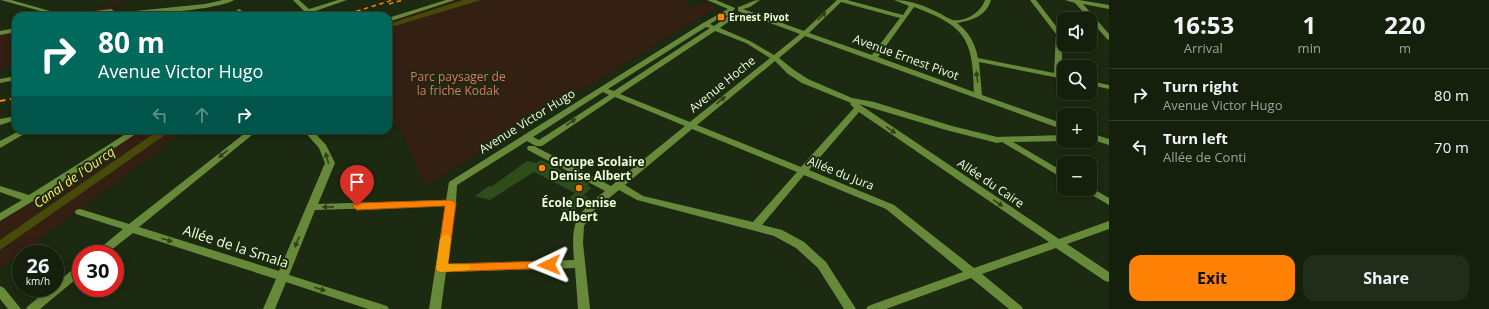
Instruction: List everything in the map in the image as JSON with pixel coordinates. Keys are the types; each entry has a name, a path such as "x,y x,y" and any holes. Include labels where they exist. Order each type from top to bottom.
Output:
{"street":[{"path":"4,0 50,12"},
{"path":"146,12 205,6 231,0"},
{"path":"296,0 308,12 344,0"},
{"path":"392,19 452,0"},
{"path":"710,0 736,8"},
{"path":"722,0 736,8"},
{"name":"Avenue Victor Hugo","path":"435,309 451,203 452,184 723,13 736,8 748,6 757,0"},
{"path":"840,0 903,18"},
{"name":"Avenue Hoche","path":"584,309 579,264 578,226 588,210 805,33 840,0"},
{"path":"897,0 913,5 952,22 969,38 978,81 978,96"},
{"path":"952,22 973,17 982,12 987,6 988,0"},
{"path":"1033,0 1060,34 1061,60"},
{"path":"1068,0 1109,7"},
{"path":"1076,1 1109,38"},
{"path":"874,58 913,5"},
{"name":"Avenue Ernest Pivot","path":"736,8 1057,124"},
{"path":"101,12 115,10"},
{"name":"Avenue Victor Hugo","path":"535,146 733,16 723,13"},
{"path":"705,24 748,42 775,58 791,72 805,80 850,100 870,104 962,132 1004,140 1057,138"},
{"path":"0,33 12,31"},
{"path":"672,45 684,49"},
{"path":"974,59 1057,75"},
{"path":"0,81 12,79"},
{"path":"1097,84 1109,87"},
{"name":"Allée du Jura","path":"602,89 890,207 1017,309"},
{"name":"Allée du Caire","path":"850,100 858,108 1109,278"},
{"path":"755,226 858,108"},
{"path":"0,122 12,119"},
{"path":"0,145 20,134"},
{"path":"0,218 132,134"},
{"path":"110,245 249,134"},
{"path":"269,309 330,163 323,147 311,134"},
{"path":"526,137 535,146 614,188 640,198 778,233 800,245 822,265 850,309"},
{"path":"1097,139 1107,143"},
{"path":"1004,140 1057,172"},
{"path":"0,189 30,199"},
{"path":"1097,195 1109,202"},
{"path":"312,207 451,203"},
{"name":"Allée de la Smala","path":"80,212 383,309"},
{"path":"872,309 1109,225"},
{"path":"441,268 579,264"},
{"path":"32,309 72,276"},
{"path":"0,291 14,309"}],"green space":[{"path":"118,0 128,0 115,5 150,3 116,7 115,9 96,12 87,11"},
{"path":"455,0 463,0 392,23 392,20"},
{"name":"Parc paysager de la friche Kodak","path":"481,0 689,0 683,5 695,8 705,1 717,7 425,186 400,128 392,123 392,27"},
{"path":"12,32 12,67 0,70 0,34"},
{"path":"135,134 153,134 0,240 0,222"},
{"path":"166,134 181,134 32,245 12,245 12,260 0,269 0,250"}],"shaded area":[{"path":"463,0 481,0 392,27 392,23"},
{"name":"Canal de l'Ourcq","path":"153,134 166,134 0,250 0,240"}],"building":[{"name":"École Denise Albert","path":"541,160 589,184 587,186 592,188 583,195 591,199 570,215 564,215 562,210 557,207 575,193 534,172 490,200 475,196 489,186 491,187 527,161 536,163"}],"railway":[{"path":"354,12 393,0"},
{"path":"389,4 403,0"},
{"path":"0,101 12,99"}],"slow traffic":[{"path":"446,239 441,268 465,268"}],"place":[{"name":"Ernest Pivot","path":"721,17"},
{"name":"Groupe Scolaire Denise Albert","path":"542,168"},
{"name":"École Denise Albert","path":"579,188"}],"route":[{"path":"357,206 451,203 441,268 549,265"}]}
